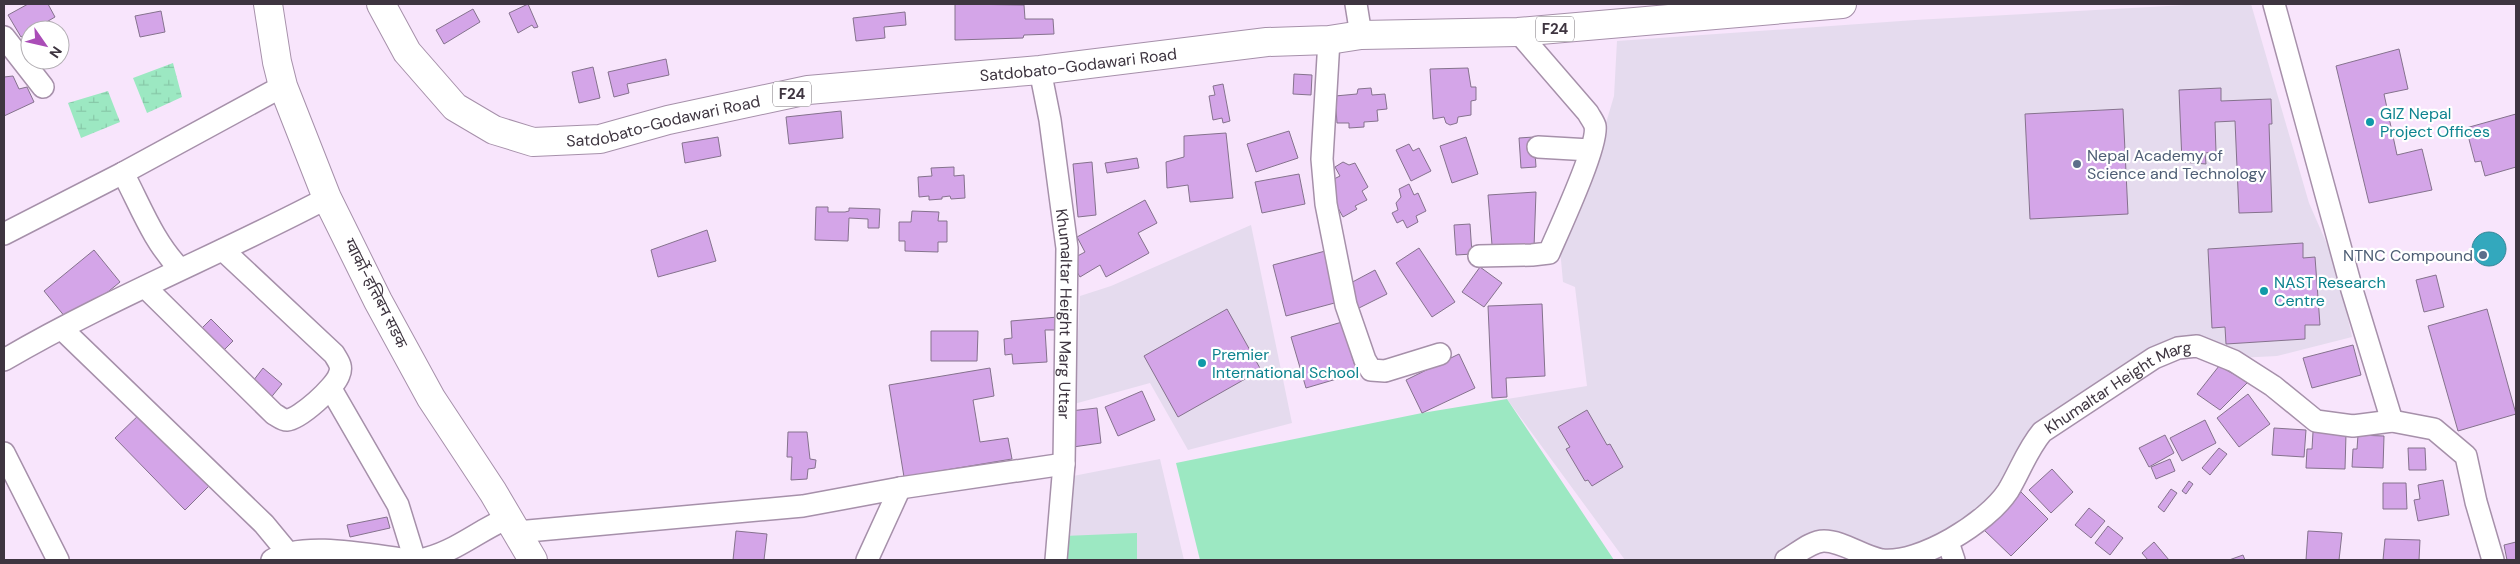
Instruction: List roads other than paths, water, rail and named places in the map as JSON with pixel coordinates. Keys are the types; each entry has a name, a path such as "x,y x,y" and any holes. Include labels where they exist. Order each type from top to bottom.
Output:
{"main road":[{"name":"ग्वार्को-हत्तिबन सडक","path":"268,4 277,62 283,86 327,198 378,301 431,398 533,560"},
{"name":"Satdobato-Godawari Road","path":"381,4 407,52 455,107 494,130 533,142 600,139 668,120 808,90 1040,70 1267,42 1330,40 1361,35 1518,32 1842,4"}],"street":[{"path":"1356,4 1361,35"},
{"path":"2274,4 2352,290 2392,421"},
{"path":"1479,256 1549,253 1570,205 1590,150 1595,127 1588,112 1518,32"},
{"path":"4,36 44,87"},
{"path":"1330,40 1322,159 1326,204 1346,305 1365,360 1371,370 1385,371 1440,354"},
{"name":"Khumaltar Height Marg Uttar","path":"1040,70 1050,120 1067,248 1064,464 1056,560"},
{"path":"4,234 124,173 283,86"},
{"path":"1538,147 1590,150"},
{"path":"124,173 151,232 166,255 180,269"},
{"path":"4,360 180,269 223,250 327,198"},
{"path":"145,287 274,414 285,420 293,419 331,389 340,374 341,365 334,354 223,250"},
{"path":"62,329 264,524 280,557 334,550 410,560"},
{"name":"Khumaltar Height Marg","path":"1786,560 1812,545 1824,541 1881,560 1901,560 1951,551 1973,525 2007,493 2031,446 2042,432 2154,358 2178,348 2197,346 2234,361 2273,386 2316,421 2353,426 2392,421 2434,429 2466,456 2476,502 2493,560"},
{"path":"331,389 398,505 415,560"},
{"path":"4,454 58,560"},
{"path":"419,560 453,550 484,528 803,506 900,488 1064,464"},
{"path":"867,560 900,488"}],"water":[{"path":"2489,232 2501,237 2506,249 2501,261 2489,266 2477,261 2472,249 2477,237"}],"place":[{"name":"GIZ Nepal Project Offices","path":"2370,122"},
{"name":"Nepal Academy of Science and Technology","path":"2077,164"},
{"name":"NTNC Compound","path":"2483,255"},
{"name":"NAST Research Centre","path":"2264,291"},
{"name":"Premier International School","path":"1202,363"}]}
